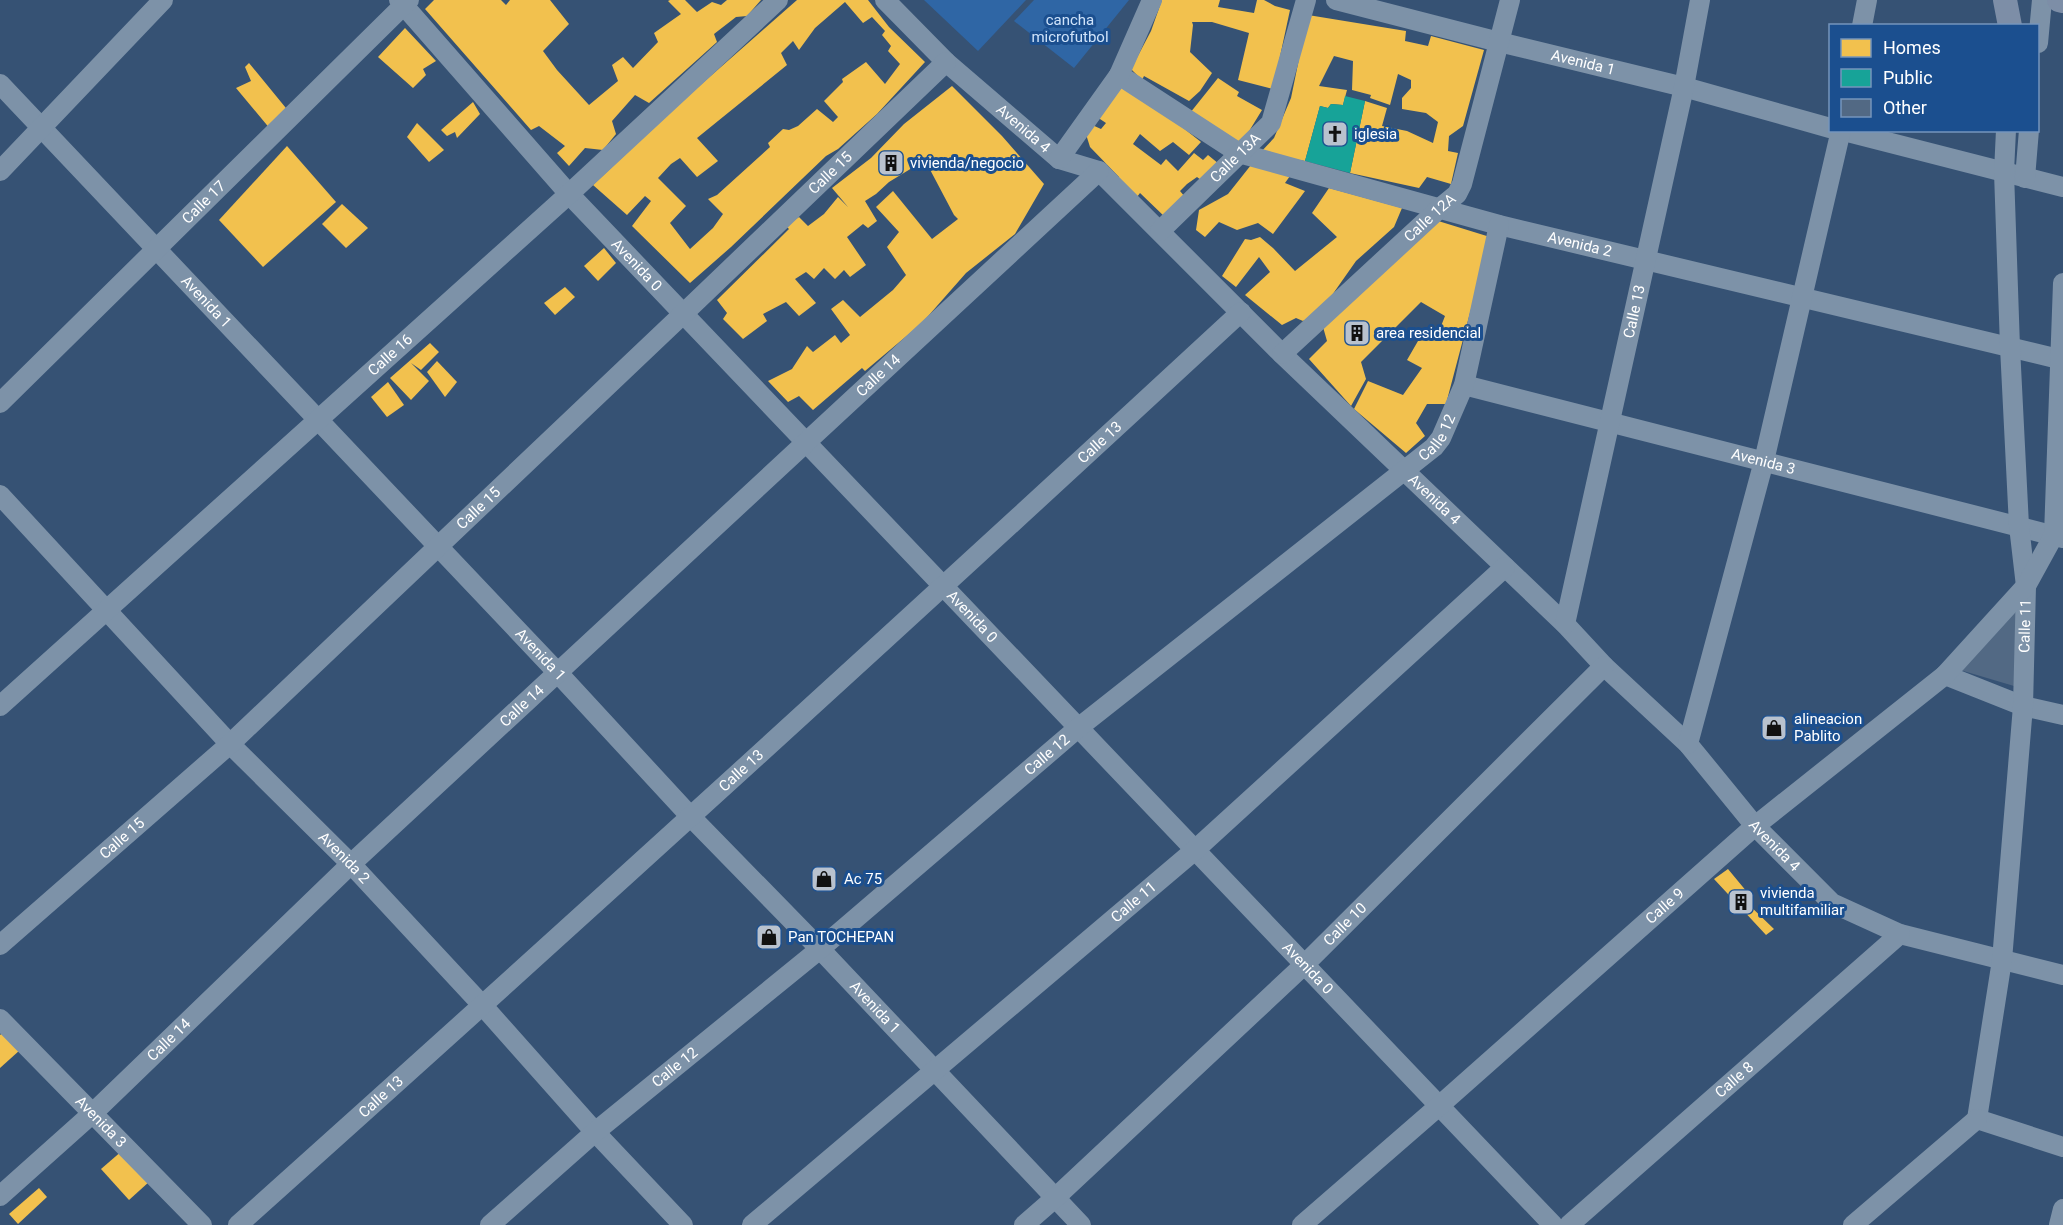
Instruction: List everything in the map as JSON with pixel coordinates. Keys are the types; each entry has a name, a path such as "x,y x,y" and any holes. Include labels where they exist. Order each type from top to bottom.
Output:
{"main road":[{"path":"2005,0 2011,24"},
{"path":"2013,24 2019,0"}],"street":[{"path":"0,171 164,0"},
{"name":"Calle 16","path":"0,706 319,421 778,0"},
{"name":"Avenida 4","path":"885,0 946,62 1059,159 1099,171 1282,354 1565,624 1604,666 1688,744 1755,826 1832,903 1900,934 2063,975"},
{"path":"1059,159 1119,75 1152,0"},
{"name":"Calle 13A","path":"1160,231 1271,123 1306,0"},
{"name":"Avenida 1","path":"1336,0 1684,87 1829,128"},
{"name":"Calle 12A","path":"1282,354 1440,208 1457,195 1462,184 1510,0"},
{"name":"Calle 13","path":"1565,624 1684,87 1700,0"},
{"path":"1862,24 1867,0"},
{"path":"2039,26 2042,0"},
{"name":"Avenida 0","path":"404,2 569,194 1553,1225"},
{"name":"Calle 17","path":"0,403 404,2"},
{"name":"Calle 15","path":"0,945 230,744 946,62"},
{"name":"Avenida 2","path":"1119,75 1239,153 1499,225 2061,359"},
{"name":"Avenida 1","path":"0,84 558,673 691,817 820,949 1081,1225"},
{"path":"1688,744 1764,461 1841,132"},
{"path":"1845,132 2063,187"},
{"name":"Calle 11","path":"1977,1119 2002,960 2023,706 2026,586 2019,526 2010,347 2004,172 2006,132"},
{"path":"2025,178 2029,132"},
{"name":"Calle 14","path":"0,1196 94,1112 351,864 1099,171"},
{"name":"Calle 12","path":"490,1225 595,1132 820,949 1078,728 1434,447 1442,438 1464,385 1499,225"},
{"path":"2026,586 2058,537 2063,283"},
{"name":"Calle 13","path":"238,1225 944,587 1241,312"},
{"name":"Avenida 3","path":"1464,385 2058,537"},
{"name":"Avenida 2","path":"0,495 230,744 351,864 483,1006 595,1132 683,1225"},
{"name":"Calle 11","path":"752,1225 1195,850 1505,567"},
{"name":"Calle 9","path":"1302,1225 1755,826 1945,675 2026,586"},
{"name":"Calle 10","path":"1024,1225 1304,965 1604,666"},
{"path":"1945,675 2023,706 2063,715"},
{"name":"Calle 8","path":"1569,1225 1900,934"},
{"name":"Avenida 3","path":"0,1019 94,1112 202,1225"},
{"path":"1853,1225 1977,1119 2063,1147"},
{"path":"2059,1225 2063,1209"}],"green space":[{"path":"924,0 1026,0 978,51"},
{"name":"cancha microfutbol","path":"1034,0 1129,0 1074,68 1014,21"}],"building: Homes":[{"path":"434,0 501,0 506,5 510,0 550,0 569,24 543,51 589,105 618,81 612,65 623,57 633,68 658,42 654,33 681,14 668,1 685,0 697,12 712,2 721,5 727,0 761,0 747,16 736,17 714,34 717,42 649,103 635,95 612,121 616,134 603,150 585,148 569,166 557,153 565,146 539,126 531,130 425,9"},
{"path":"797,0 868,0 889,27 925,62 877,114 838,149 826,156 690,283 632,226 651,201 645,196 627,215 593,185 672,110","holes":["845,2 863,23 872,17 885,31 882,35 891,46 888,51 900,64 885,84 866,62 842,79 843,82 824,101 838,117 833,122 817,109 798,126 789,130 783,129 768,143 770,147 717,195 708,199 723,214 713,228 690,249 670,223 686,206 658,178 680,158 697,177 718,161 697,138 787,65 781,53 793,41 799,50 815,28"]},
{"path":"1162,0 1220,0 1218,7 1254,13 1257,0 1264,0 1290,10 1273,89 1238,80 1249,33 1212,22 1192,22 1190,52 1212,73 1200,91 1189,101 1144,76 1142,80 1131,69 1151,31"},
{"path":"1308,15 1406,31 1405,41 1428,46 1431,36 1484,50 1463,126 1449,136 1448,151 1458,153 1451,184 1427,177 1419,188 1350,173 1365,101 1387,108 1382,126 1407,131 1433,143 1438,122 1426,113 1402,109 1402,98 1411,88 1411,80 1398,74 1390,105 1370,98 1371,95 1352,90 1353,61 1334,56 1319,86 1347,90 1343,105 1331,104 1328,108 1320,106 1305,161 1260,153 1274,138 1291,98"},
{"path":"405,28 436,61 423,69 426,75 413,88 378,57"},
{"path":"249,63 290,113 271,130 236,88 251,81 245,67"},
{"path":"1218,78 1239,92 1237,96 1262,110 1240,146 1190,113"},
{"path":"952,86 1002,136 1044,184 1015,234 966,273 922,323 865,371 862,368 813,410 799,396 788,402 768,381 792,369 807,346 813,352 835,335 841,343 850,335 831,309 843,300 860,317 893,290 906,275 887,247 899,232 876,207 893,191 932,239 958,219 926,162 889,182 865,201 877,221 868,228 863,224 847,237 866,265 850,277 844,270 835,279 824,268 814,279 806,272 795,279 816,303 799,316 786,302 763,314 767,321 743,339 723,319 727,313 717,300 789,229 786,226 799,217 808,226 824,214 838,197 848,207 832,188 871,158 904,124"},
{"path":"1121,86 1168,116 1201,142 1189,155 1173,142 1160,151 1140,134 1133,144 1161,165 1166,159 1178,171 1194,153 1203,160 1208,155 1219,164 1205,183 1197,177 1180,191 1185,197 1166,218 1140,193 1137,197 1116,181 1119,177 1090,147 1085,131 1090,124 1101,129 1106,123 1097,117"},
{"path":"473,102 480,114 457,138 455,132 447,136 441,130"},
{"path":"417,123 444,150 429,162 407,137"},
{"path":"287,146 336,202 263,267 219,220"},
{"path":"1251,165 1290,176 1285,183 1305,191 1273,234 1258,223 1237,230 1219,222 1205,237 1196,230 1199,210 1228,194"},
{"path":"1329,188 1402,208 1394,227 1356,261 1317,313 1303,321 1296,318 1282,325 1245,295 1270,272 1259,257 1236,287 1222,276 1245,239 1260,237 1295,271 1337,237 1312,213"},
{"path":"342,204 368,228 346,248 322,224"},
{"name":"area residencial","path":"1435,220 1490,237 1446,404 1427,404 1416,423 1425,436 1406,453 1354,409 1368,381 1403,395 1422,368 1407,360 1418,341 1436,339 1445,316 1421,302 1361,362 1366,379 1351,406 1309,359 1327,341 1323,327"},
{"path":"604,248 616,263 598,281 584,266"},
{"path":"565,287 575,297 555,315 544,303"},
{"path":"430,343 439,352 421,370 411,363 429,381 411,400 390,378"},
{"path":"437,361 457,382 445,397 427,372"},
{"path":"388,382 404,405 387,417 371,397"},
{"name":"vivienda multifamiliar","path":"1728,869 1752,898 1747,903 1774,929 1766,935 1714,879"},
{"path":"4,1032 20,1050 0,1068 0,1035"},
{"path":"123,1150 150,1181 129,1200 101,1169"},
{"path":"39,1188 47,1197 18,1224 9,1214"}],"building: Public":[{"name":"iglesia","path":"1345,96 1365,101 1350,173 1305,161 1320,106 1328,108 1331,104 1343,105"}],"building: Other":[{"path":"2025,600 2014,686 1960,670"}],"place":[{"name":"iglesia","path":"1335,134"},
{"name":"vivienda/negocio","path":"891,163"},
{"name":"area residencial","path":"1357,333"},
{"name":"alineacion Pablito","path":"1774,728"},
{"name":"Ac 75","path":"824,879"},
{"name":"vivienda multifamiliar","path":"1741,902"},
{"name":"Pan TOCHEPAN","path":"769,937"}]}
